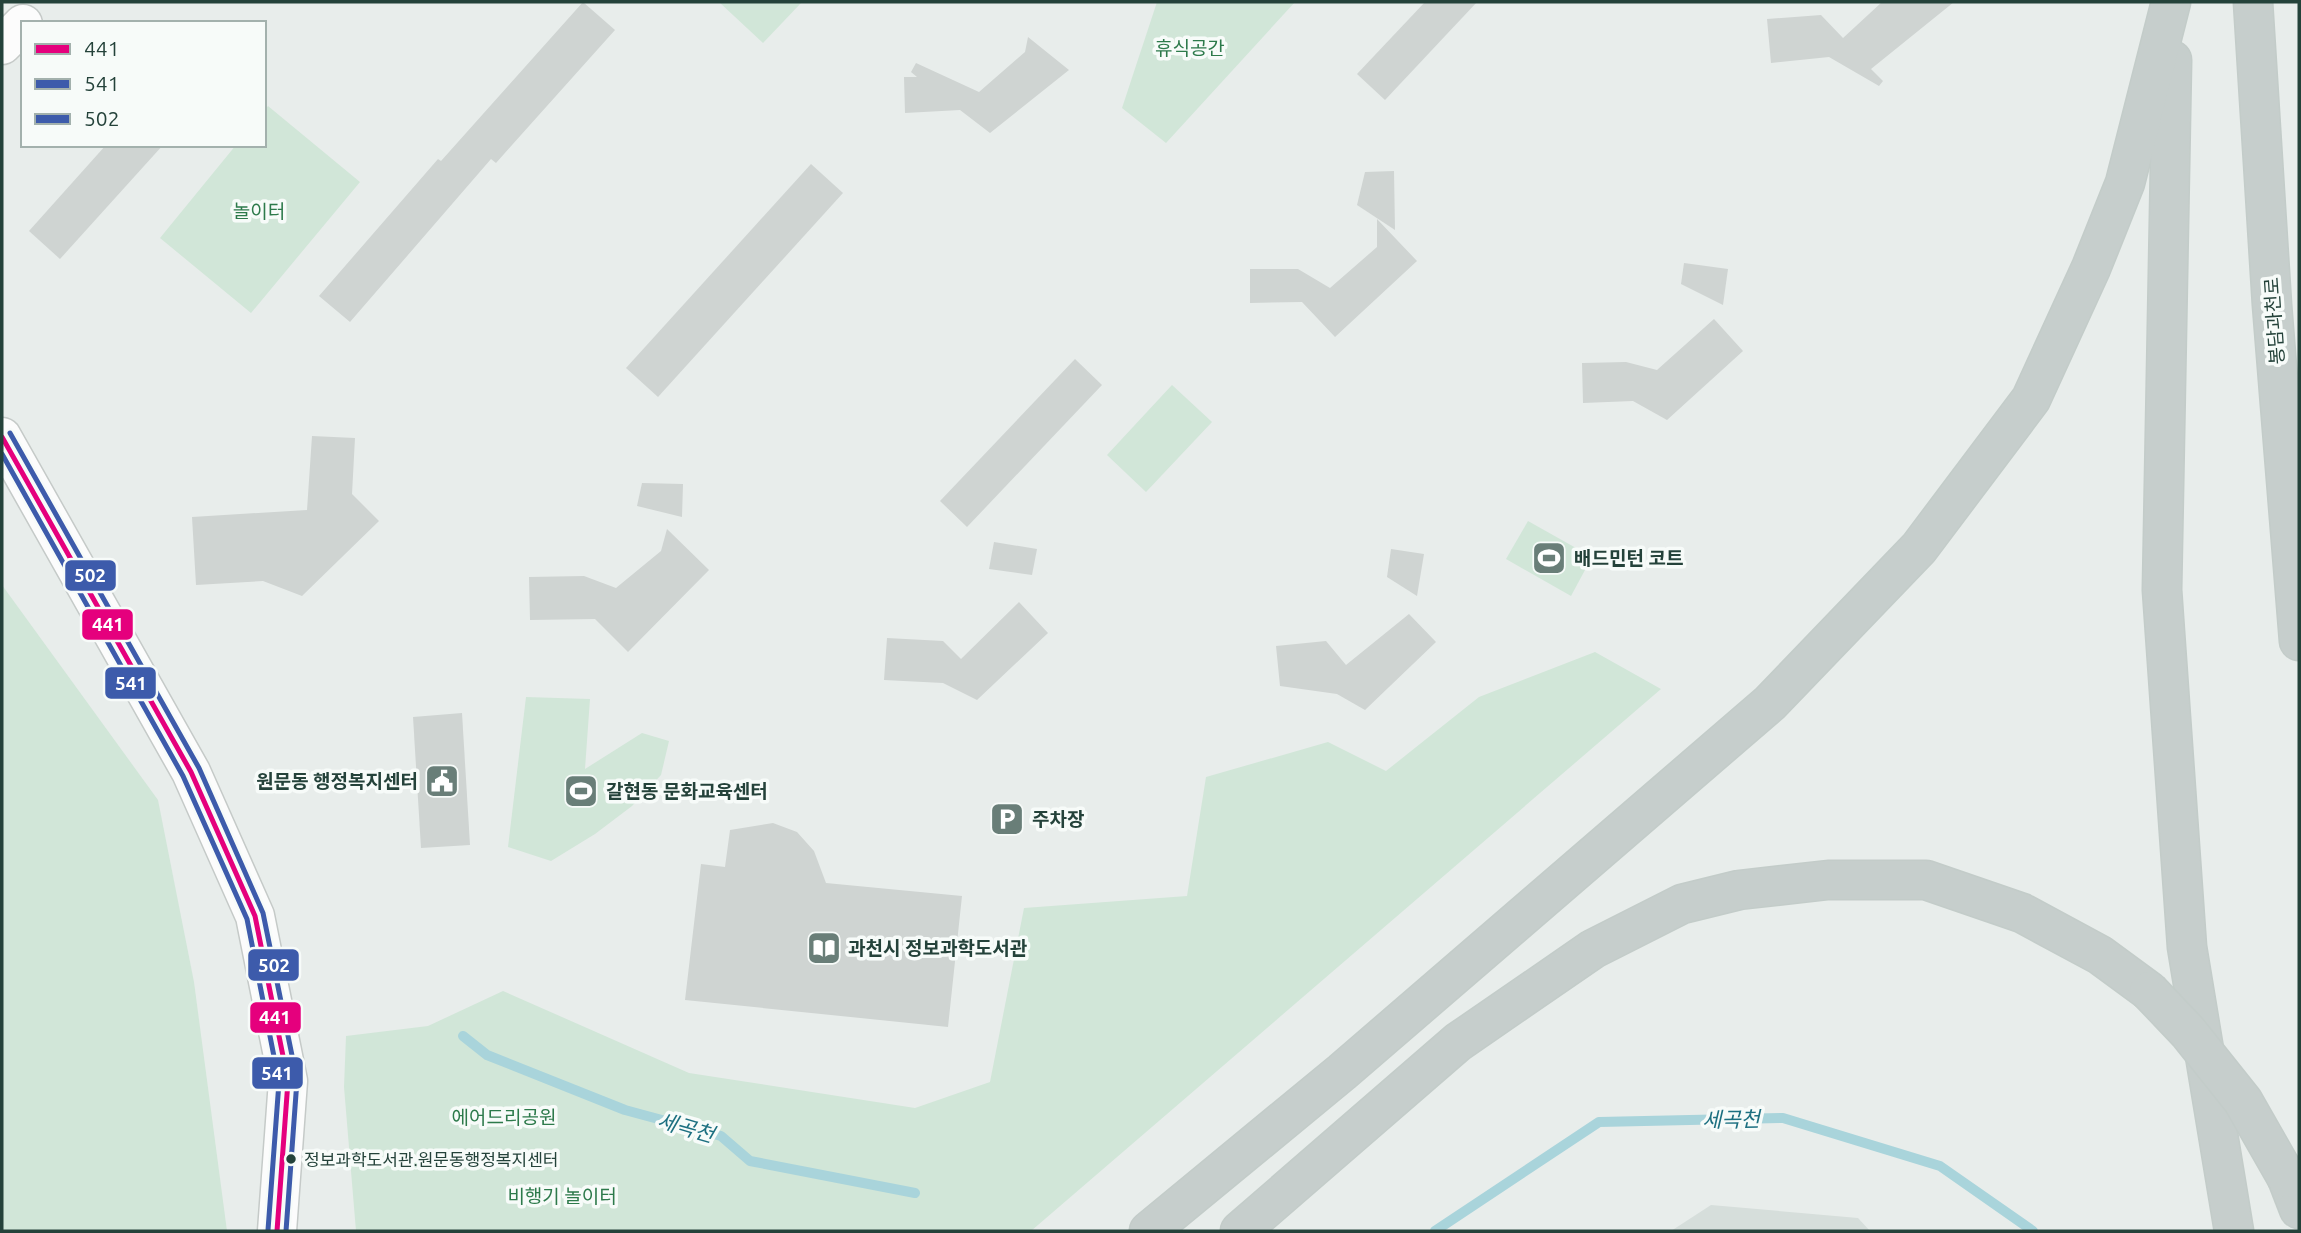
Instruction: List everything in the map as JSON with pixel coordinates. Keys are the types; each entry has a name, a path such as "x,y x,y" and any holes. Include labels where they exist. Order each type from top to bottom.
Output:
{"highway":[{"path":"1149,1231 1342,1072 1770,704 1919,548 2031,400 2091,268 2125,183 2172,2"},
{"path":"2172,2 2162,590 2187,947 2234,1231"},
{"name":"봉담과천로","path":"2253,2 2272,305 2299,641"},
{"path":"1240,1231 1458,1042 1593,949 1682,904 1739,890 1828,880 1926,880 2022,913 2100,955 2149,990 2189,1032 2243,1101 2293,1194"}],"street":[{"path":"25,21 45,2"},
{"path":"2,45 21,25"},
{"path":"2,437 191,772 255,916 288,1081 277,1231"}],"shaded area":[{"path":"1711,1205 1858,1218 1870,1231 1671,1231"}],"green space":[{"path":"719,2 802,2 763,43"},
{"name":"휴식공간","path":"1157,2 1295,2 1166,143 1122,108"},
{"name":"놀이터","path":"268,106 360,182 251,313 160,238 234,147 266,147"},
{"path":"1172,385 1212,422 1146,492 1107,455"},
{"name":"배드민턴 코트","path":"1528,521 1592,557 1571,596 1506,559"},
{"path":"2,585 158,800 194,982 227,1231 2,1231"},
{"name":"에어드리공원","path":"1595,652 1661,689 1031,1231 356,1231 344,1087 346,1036 428,1026 503,991 689,1073 915,1108 990,1082 1024,908 1187,896 1206,777 1328,742 1386,771 1479,697"},
{"name":"갈현동 문화교육센터","path":"526,697 590,699 585,769 642,733 669,741 661,775 632,806 595,834 551,861 508,847"}],"building":[{"path":"583,2 615,30 496,163 491,159 350,322 319,296 438,159 441,161"},
{"path":"1425,2 1477,2 1385,100 1357,74"},
{"path":"1882,2 1954,2 1871,69 1883,81 1879,86 1829,57 1771,63 1767,19 1821,15 1843,38"},
{"path":"1028,37 1069,70 990,133 960,110 905,113 904,77 917,77 911,72 916,63 979,92 1025,52"},
{"path":"104,147 161,147 60,259 29,231"},
{"path":"811,164 843,193 658,397 626,368"},
{"path":"1394,171 1395,230 1357,205 1365,172"},
{"path":"1377,219 1417,261 1335,337 1302,302 1250,303 1250,269 1298,269 1330,288 1377,247"},
{"path":"1684,263 1728,269 1723,305 1681,284"},
{"path":"1714,319 1743,351 1667,420 1633,401 1583,403 1582,363 1626,362 1657,370"},
{"path":"1075,359 1102,385 967,527 940,501"},
{"path":"312,436 355,438 352,494 379,521 302,596 263,581 196,585 192,517 307,510"},
{"path":"642,483 683,484 682,517 637,506"},
{"path":"667,529 709,570 628,652 595,619 530,620 529,577 584,576 616,588 661,551"},
{"path":"994,542 1037,549 1032,575 989,569"},
{"path":"1391,549 1424,554 1417,596 1387,577"},
{"path":"1019,602 1048,633 977,700 943,683 884,680 887,638 943,641 961,659"},
{"path":"1409,614 1436,642 1365,710 1337,694 1280,686 1276,646 1326,641 1346,665"},
{"name":"원문동 행정복지센터","path":"462,713 470,845 421,848 413,717"},
{"name":"과천시 정보과학도서관","path":"773,823 797,832 814,851 826,883 962,896 948,1027 685,1000 701,864 725,867 730,830"}],"waterway":[{"name":"세곡천","path":"463,1036 487,1055 625,1110 721,1136 750,1161 915,1193"},
{"name":"세곡천","path":"1435,1231 1599,1122 1783,1118 1940,1166 2033,1231"}],"transit line":[{"name":"502","path":"10,433 199,768 263,913 297,1080 286,1231"},
{"name":"441","path":"2,437 191,772 255,916 288,1081 277,1231"},
{"name":"541","path":"2,454 183,776 247,919 279,1082 268,1230"}],"place":[{"name":"배드민턴 코트","path":"1549,558"},
{"name":"원문동 행정복지센터","path":"442,781"},
{"name":"갈현동 문화교육센터","path":"581,791"},
{"name":"주차장","path":"1007,819"},
{"name":"과천시 정보과학도서관","path":"824,948"},
{"name":"정보과학도서관.원문동행정복지센터","path":"291,1159"}],"park label":[{"name":"비행기 놀이터","path":"562,1196"}]}
